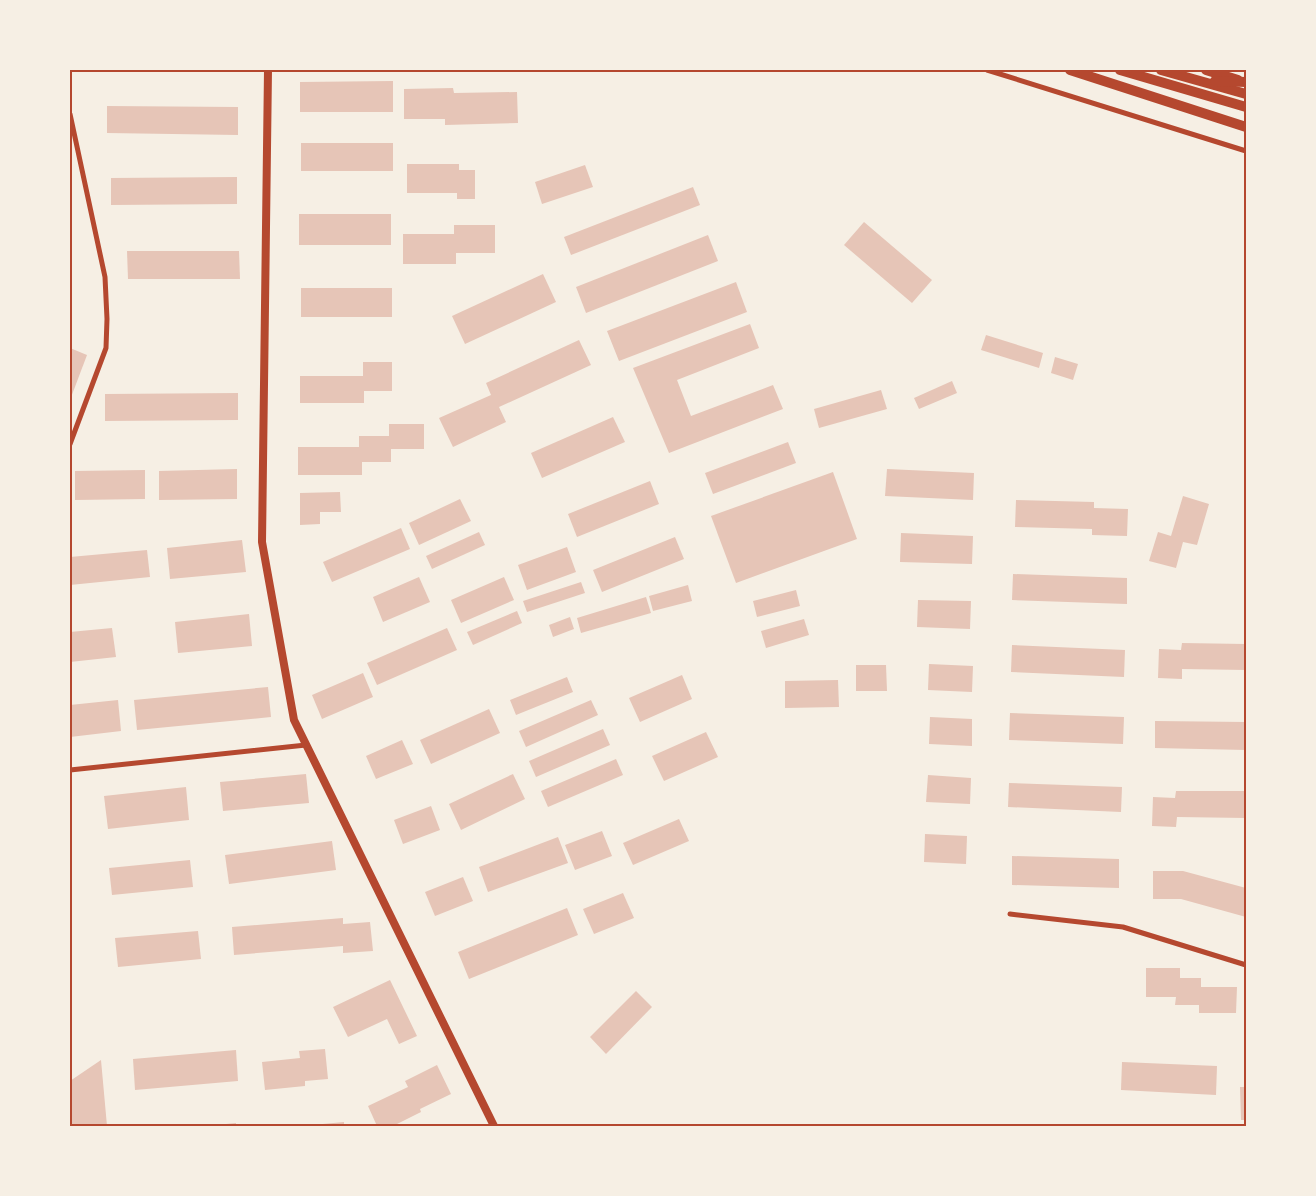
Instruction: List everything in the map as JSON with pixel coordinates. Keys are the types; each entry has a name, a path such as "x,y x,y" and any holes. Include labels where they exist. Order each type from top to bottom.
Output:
{"main road":[{"path":"1070,70 1246,126"},
{"path":"1120,70 1246,107"},
{"path":"1161,70 1246,94"},
{"path":"1206,70 1246,82"},
{"path":"1195,80 1246,82"}],"street":[{"path":"268,70 262,542 294,720 494,1126"},
{"path":"987,70 1246,151"},
{"path":"70,114 105,277 107,319 106,348 70,444"},
{"path":"70,770 306,745"},
{"path":"1010,914 1123,927 1246,965"}],"building":[{"path":"393,81 393,112 300,112 300,82"},
{"path":"453,88 454,93 517,92 518,123 445,125 445,119 404,119 404,89"},
{"path":"107,106 238,107 238,135 107,133"},
{"path":"301,143 393,143 393,171 301,171"},
{"path":"407,164 459,164 459,170 475,170 475,199 457,199 457,193 407,193"},
{"path":"585,165 593,187 542,204 535,182"},
{"path":"237,177 237,204 111,205 111,178"},
{"path":"693,187 700,205 571,255 564,237"},
{"path":"299,214 391,214 391,245 299,245"},
{"path":"864,222 932,280 912,303 844,245"},
{"path":"454,225 495,225 495,253 456,253 456,264 403,264 403,234 454,234"},
{"path":"708,235 718,261 586,313 576,287"},
{"path":"127,251 239,251 240,279 128,279"},
{"path":"543,274 556,302 465,344 452,316"},
{"path":"736,282 747,312 619,361 607,331"},
{"path":"301,288 392,288 392,317 301,317"},
{"path":"750,324 759,348 677,380 691,416 773,385 783,409 669,453 633,368"},
{"path":"986,335 1043,353 1039,368 981,350"},
{"path":"579,340 591,365 499,407 506,422 453,447 439,418 491,395 486,383"},
{"path":"70,348 87,355 70,400"},
{"path":"1055,357 1078,364 1073,380 1051,373"},
{"path":"363,362 392,362 392,391 364,391 364,403 300,403 300,376 363,376"},
{"path":"952,381 957,393 919,409 914,398"},
{"path":"881,390 887,409 819,428 814,409"},
{"path":"238,393 238,420 105,421 105,394"},
{"path":"613,417 625,442 542,478 531,453"},
{"path":"389,424 424,424 424,449 391,449 391,462 362,462 362,475 298,475 298,447 359,447 359,436 389,436"},
{"path":"788,442 796,463 713,494 705,473"},
{"path":"237,469 237,499 159,500 159,471"},
{"path":"887,469 974,473 973,500 885,496"},
{"path":"145,470 145,499 75,500 75,471"},
{"path":"833,472 857,539 736,583 711,516"},
{"path":"650,481 659,504 577,537 568,514"},
{"path":"340,492 341,512 320,512 320,524 300,525 300,493"},
{"path":"1183,496 1209,504 1197,545 1183,542 1176,568 1149,561 1158,532 1171,536"},
{"path":"460,499 471,521 419,545 409,523"},
{"path":"1016,500 1094,502 1094,508 1128,509 1127,536 1092,535 1092,529 1015,527"},
{"path":"401,528 410,549 332,582 323,562"},
{"path":"479,532 485,545 432,569 426,556"},
{"path":"901,533 973,536 972,564 900,562"},
{"path":"675,537 684,559 602,592 593,570"},
{"path":"242,540 246,572 170,579 167,548"},
{"path":"567,547 576,572 527,590 518,565"},
{"path":"147,550 150,577 70,585 70,557"},
{"path":"1013,574 1127,578 1127,604 1012,600"},
{"path":"419,577 430,602 383,622 373,597"},
{"path":"504,577 514,600 461,623 451,600"},
{"path":"581,582 585,593 527,612 523,601"},
{"path":"688,585 692,601 653,611 649,596"},
{"path":"796,590 800,606 757,617 753,601"},
{"path":"646,597 651,613 581,633 577,618"},
{"path":"918,600 971,601 970,629 917,627"},
{"path":"517,611 522,623 473,645 467,632"},
{"path":"249,614 252,646 178,653 175,622"},
{"path":"570,617 574,629 553,637 549,625"},
{"path":"804,619 809,635 766,648 761,631"},
{"path":"112,628 116,657 70,662 70,632"},
{"path":"447,628 457,650 377,685 367,663"},
{"path":"1182,643 1246,644 1246,670 1182,669 1182,679 1158,678 1159,649 1181,650"},
{"path":"1012,645 1125,650 1124,677 1011,672"},
{"path":"929,664 973,666 972,692 928,690"},
{"path":"856,665 886,665 887,691 856,691"},
{"path":"363,673 373,697 322,719 312,695"},
{"path":"682,675 692,699 640,722 629,698"},
{"path":"567,677 573,692 516,715 510,700"},
{"path":"838,680 839,707 785,708 785,681"},
{"path":"268,687 271,717 137,730 134,700"},
{"path":"118,700 121,731 70,737 70,705"},
{"path":"591,700 598,715 526,747 519,731"},
{"path":"489,709 500,733 431,764 420,740"},
{"path":"1010,713 1124,717 1123,744 1009,740"},
{"path":"930,717 972,719 972,746 929,744"},
{"path":"1155,721 1246,722 1246,750 1155,748"},
{"path":"603,729 610,745 536,777 529,761"},
{"path":"706,732 718,757 664,781 652,756"},
{"path":"402,740 413,764 376,779 366,756"},
{"path":"616,759 623,775 548,807 541,791"},
{"path":"306,774 309,803 223,811 220,782"},
{"path":"513,774 525,799 461,830 449,804"},
{"path":"928,775 971,778 970,804 926,802"},
{"path":"1009,783 1122,787 1121,812 1008,807"},
{"path":"186,787 189,820 108,829 104,796"},
{"path":"1176,791 1246,791 1246,818 1177,817 1176,827 1152,826 1153,797 1175,798"},
{"path":"431,806 440,830 403,844 394,820"},
{"path":"679,819 689,841 633,865 623,843"},
{"path":"602,831 612,856 575,870 565,845"},
{"path":"925,834 967,836 966,864 924,862"},
{"path":"558,837 568,863 488,892 479,867"},
{"path":"332,841 336,870 229,884 225,855"},
{"path":"1012,856 1119,859 1119,888 1012,885"},
{"path":"190,860 193,887 112,895 109,868"},
{"path":"1153,871 1183,871 1246,888 1246,917 1181,899 1153,899"},
{"path":"463,877 473,901 435,916 425,892"},
{"path":"623,893 634,918 594,934 583,909"},
{"path":"567,908 578,935 469,979 458,952"},
{"path":"343,918 343,924 370,922 373,951 343,953 343,946 234,955 232,927"},
{"path":"198,931 201,959 118,967 115,938"},
{"path":"1146,968 1180,968 1180,978 1201,978 1201,987 1237,987 1236,1013 1199,1013 1199,1005 1175,1005 1176,997 1146,997"},
{"path":"390,980 417,1036 399,1044 387,1019 348,1037 333,1007"},
{"path":"636,991 652,1007 606,1054 590,1037"},
{"path":"325,1049 328,1079 305,1081 305,1086 265,1090 262,1062 300,1058 299,1051"},
{"path":"236,1050 238,1081 135,1090 133,1059"},
{"path":"101,1060 107,1126 70,1126 70,1081"},
{"path":"1122,1062 1217,1066 1216,1095 1121,1090"},
{"path":"437,1065 451,1094 420,1109 421,1112 393,1126 377,1126 368,1106 408,1087 405,1081"},
{"path":"1240,1087 1246,1087 1246,1120 1241,1120"},
{"path":"344,1122 344,1126 312,1126 312,1125"},
{"path":"236,1123 236,1126 216,1126 216,1125"}]}
